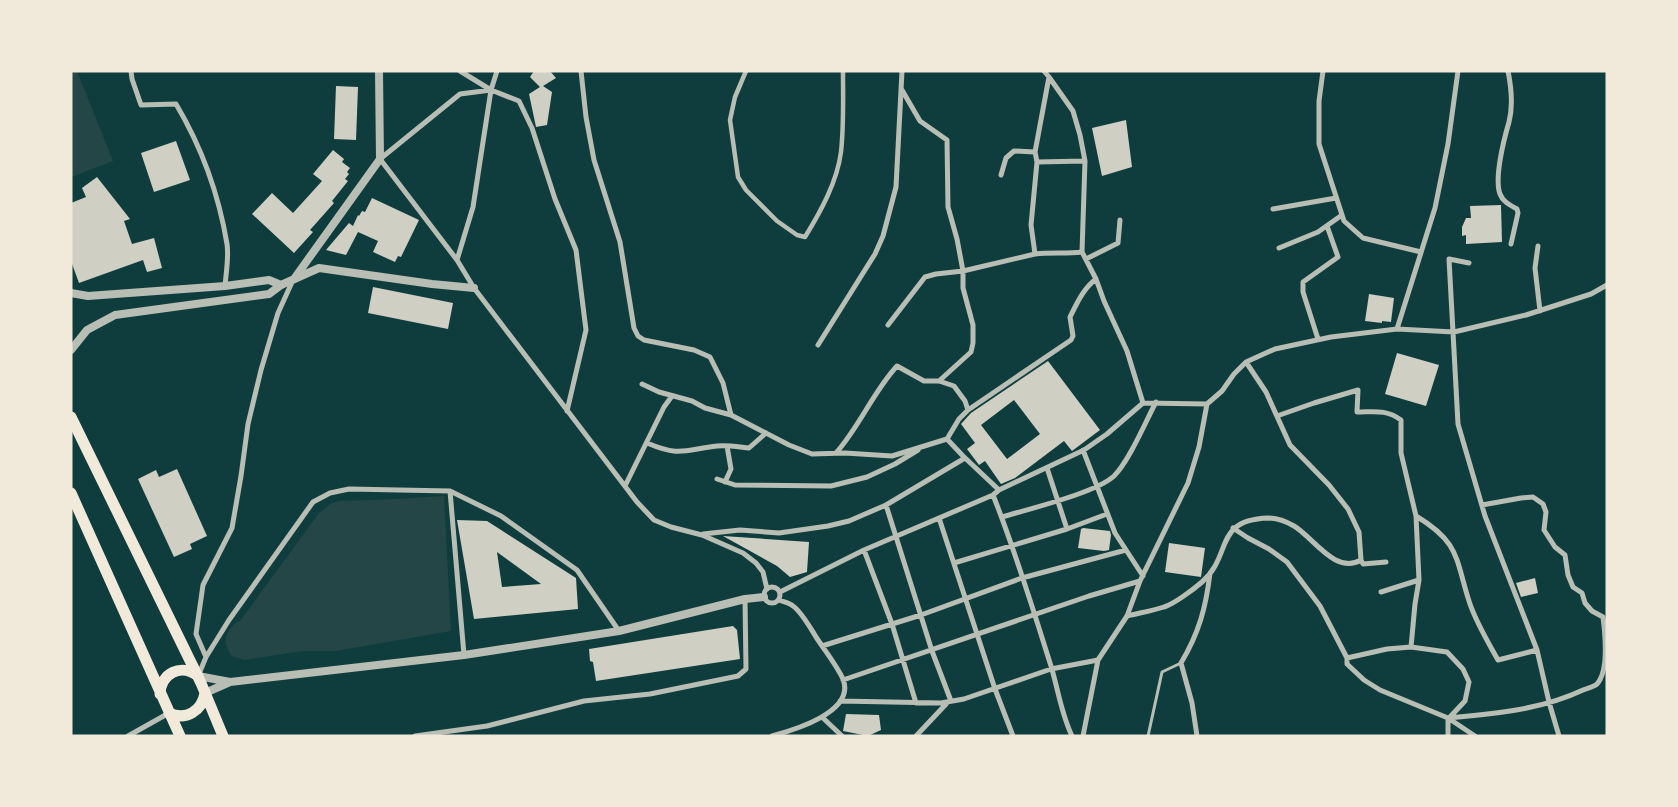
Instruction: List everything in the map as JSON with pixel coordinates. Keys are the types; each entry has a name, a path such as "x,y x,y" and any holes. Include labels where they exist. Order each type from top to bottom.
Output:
{"highway":[{"path":"71,417 198,676 223,736"},
{"path":"71,493 180,736"},
{"path":"160,694 165,678 174,671 186,670 198,676"},
{"path":"169,713 181,716 194,713 202,704 205,693"}],"street":[{"path":"131,71 141,104 176,104 188,125 213,187 227,246 225,286"},
{"path":"379,71 380,160 457,260 474,288 567,411 654,520 671,528 700,534 742,553 756,562 763,572 767,589 764,597"},
{"path":"460,71 491,90 519,100 532,128 555,199 576,250 586,330 567,411"},
{"path":"457,260 473,207 491,90 497,71"},
{"path":"581,71 586,117 594,160 620,242 634,328 638,336 644,340 694,350 710,357 723,383 731,415"},
{"path":"746,71 735,97 730,120 738,177 746,190 777,221 796,235 805,237 820,214 837,171 841,153 843,71"},
{"path":"818,345 875,254 883,236 896,187 902,71"},
{"path":"1044,71 1073,111 1086,161 1082,252 1096,279 1127,351 1143,403"},
{"path":"1323,71 1319,101 1319,144 1344,221 1363,238 1422,252"},
{"path":"1397,329 1436,208 1448,144 1458,71"},
{"path":"1508,71 1511,93 1510,121 1506,129 1497,177 1499,193 1503,200 1517,209 1518,213 1511,244"},
{"path":"1035,254 1031,225 1037,162 1035,152 1049,77"},
{"path":"206,657 196,634 203,585 232,528 250,414 278,314 294,279 380,160 460,94 491,90"},
{"path":"902,90 920,122 946,140 948,207 957,239 963,271 963,288 973,325 971,352 939,381"},
{"path":"1001,175 1006,158 1014,151 1035,152"},
{"path":"1037,162 1086,161"},
{"path":"1273,209 1336,198"},
{"path":"1279,248 1318,232 1342,215"},
{"path":"1086,259 1118,243 1120,220"},
{"path":"1318,339 1303,292 1303,282 1338,257 1327,226"},
{"path":"1538,246 1535,268 1540,311"},
{"path":"888,325 925,277 963,271 1035,254 1082,252"},
{"path":"1469,263 1449,259 1458,424 1482,506 1537,650 1559,736"},
{"path":"71,350 87,330 115,315 269,294 281,285 319,268 474,288"},
{"path":"642,384 672,396 692,401 705,408 731,415 812,454 836,453 892,456 947,439 959,419 968,410 1071,340 1073,336 1070,317 1082,293 1096,279"},
{"path":"71,293 88,296 225,286 269,280 281,285"},
{"path":"1083,736 1098,660 1127,616 1142,579 1188,483 1199,447 1207,404 1222,391 1234,374 1246,362 1275,349 1318,339 1397,329 1454,332 1540,311 1591,294 1607,285"},
{"path":"1246,362 1266,392 1290,445 1329,485 1348,509 1358,532 1363,564 1386,562"},
{"path":"836,453 847,441 887,378 897,366 924,381 939,381 954,386 965,401 968,410"},
{"path":"1277,416 1314,402 1358,390 1356,412 1385,411 1401,420 1401,453 1416,516 1419,580 1411,647"},
{"path":"625,486 664,407 672,396"},
{"path":"1002,517 1096,486 1113,477 1122,465 1156,402"},
{"path":"780,592 864,550 993,495 999,490 1083,450 1107,434 1143,403 1207,404"},
{"path":"647,443 661,449 679,453 718,446 749,448 766,433"},
{"path":"947,439 999,490"},
{"path":"725,482 731,469 727,446"},
{"path":"718,479 735,485 831,486 867,477 895,464 924,446"},
{"path":"1083,450 1107,514 1142,579"},
{"path":"700,534 740,530 779,533 850,521 886,506 965,458"},
{"path":"1047,468 1067,529"},
{"path":"230,682 198,676 206,657 229,620 313,502 330,492 349,489 450,491 501,516 577,570 620,631"},
{"path":"450,491 464,655"},
{"path":"993,495 1022,578 1061,707 1072,736"},
{"path":"1448,718 1501,714 1575,694 1597,684 1604,669 1606,656 1603,616 1592,611 1585,603 1582,593 1572,587 1565,555 1556,548 1544,530 1546,512 1543,504 1533,497 1482,506"},
{"path":"886,506 950,701"},
{"path":"954,563 1067,529 1107,514"},
{"path":"1416,516 1445,537 1457,556 1471,605 1498,660 1537,650"},
{"path":"939,518 1013,736"},
{"path":"1127,616 1166,607 1202,582 1214,568 1233,528 1242,522 1270,518 1282,521 1294,526 1327,555 1341,562 1356,563 1361,560"},
{"path":"1233,528 1287,562 1320,606 1347,658 1347,664 1364,680 1380,690 1448,718 1474,736"},
{"path":"864,550 904,659 916,703"},
{"path":"822,646 922,615 1022,578 1126,550"},
{"path":"1197,736 1192,703 1181,663 1198,630 1207,595 1210,572"},
{"path":"844,680 1142,579"},
{"path":"1381,592 1419,580"},
{"path":"767,589 773,587 780,592"},
{"path":"779,600 780,592"},
{"path":"205,693 230,682 464,655 620,631 745,599 764,597"},
{"path":"764,597 771,604 779,600"},
{"path":"415,736 487,726 584,701 650,694 738,676 746,669 745,599"},
{"path":"772,736 795,730 823,718 840,701 844,690 844,680 795,607 779,600"},
{"path":"1347,658 1387,649 1411,647 1447,652 1463,669 1469,682 1465,702 1448,718 1448,736"},
{"path":"840,701 916,703 964,699 1051,669 1098,660"},
{"path":"916,736 950,701"},
{"path":"128,736 169,713"},
{"path":"823,718 842,736"}],"lane":[{"path":"1148,736 1162,672 1181,663"}],"shaded area":[{"path":"71,71 77,71 113,161 71,177"},
{"path":"444,496 451,631 336,651 302,651 245,660 231,656 226,645 226,637 229,630 235,623 240,621 319,513 330,504 339,501"}],"building":[{"path":"534,71 550,71 556,78 543,86 552,92 547,125 536,127 529,94 540,87 530,77"},
{"path":"336,86 358,87 356,140 334,139"},
{"path":"1126,120 1132,167 1102,176 1092,128"},
{"path":"176,141 190,180 154,192 141,153"},
{"path":"333,150 344,159 342,162 350,168 347,172 349,174 345,179 348,181 332,201 334,203 310,230 313,232 294,253 252,214 272,193 293,213 322,181 313,174"},
{"path":"97,177 130,219 124,221 132,244 154,238 162,268 147,272 143,260 79,283 71,261 71,203 86,197 82,188"},
{"path":"372,198 419,220 401,257 398,256 395,262 373,252 378,241 358,232 346,255 326,250 349,223 353,226 358,215 362,211 365,212"},
{"path":"1501,205 1502,242 1466,244 1466,235 1462,236 1462,227 1466,218 1471,218 1470,206"},
{"path":"373,287 453,303 448,329 368,313"},
{"path":"1369,294 1394,298 1391,322 1365,321"},
{"path":"1397,353 1439,365 1426,406 1385,394"},
{"path":"1048,361 1100,430 1072,451 1064,441 1015,478 1001,484 985,461 979,465 967,449 975,443 961,424 971,413","holes":["1014,400 1040,434 1007,459 981,425"]},
{"path":"177,469 207,536 190,544 192,549 174,557 138,479 156,470 159,477"},
{"path":"457,520 487,521 576,578 578,609 474,619","holes":["497,552 541,584 502,587"]},
{"path":"1081,529 1110,531 1109,550 1078,548"},
{"path":"723,536 809,542 807,572 790,577 777,566"},
{"path":"1169,543 1205,548 1201,577 1165,572"},
{"path":"1535,578 1538,593 1521,597 1516,583"},
{"path":"733,626 737,630 740,659 596,681 593,662 590,661 589,649"},
{"path":"846,714 879,715 881,730 868,736 843,731"}]}
